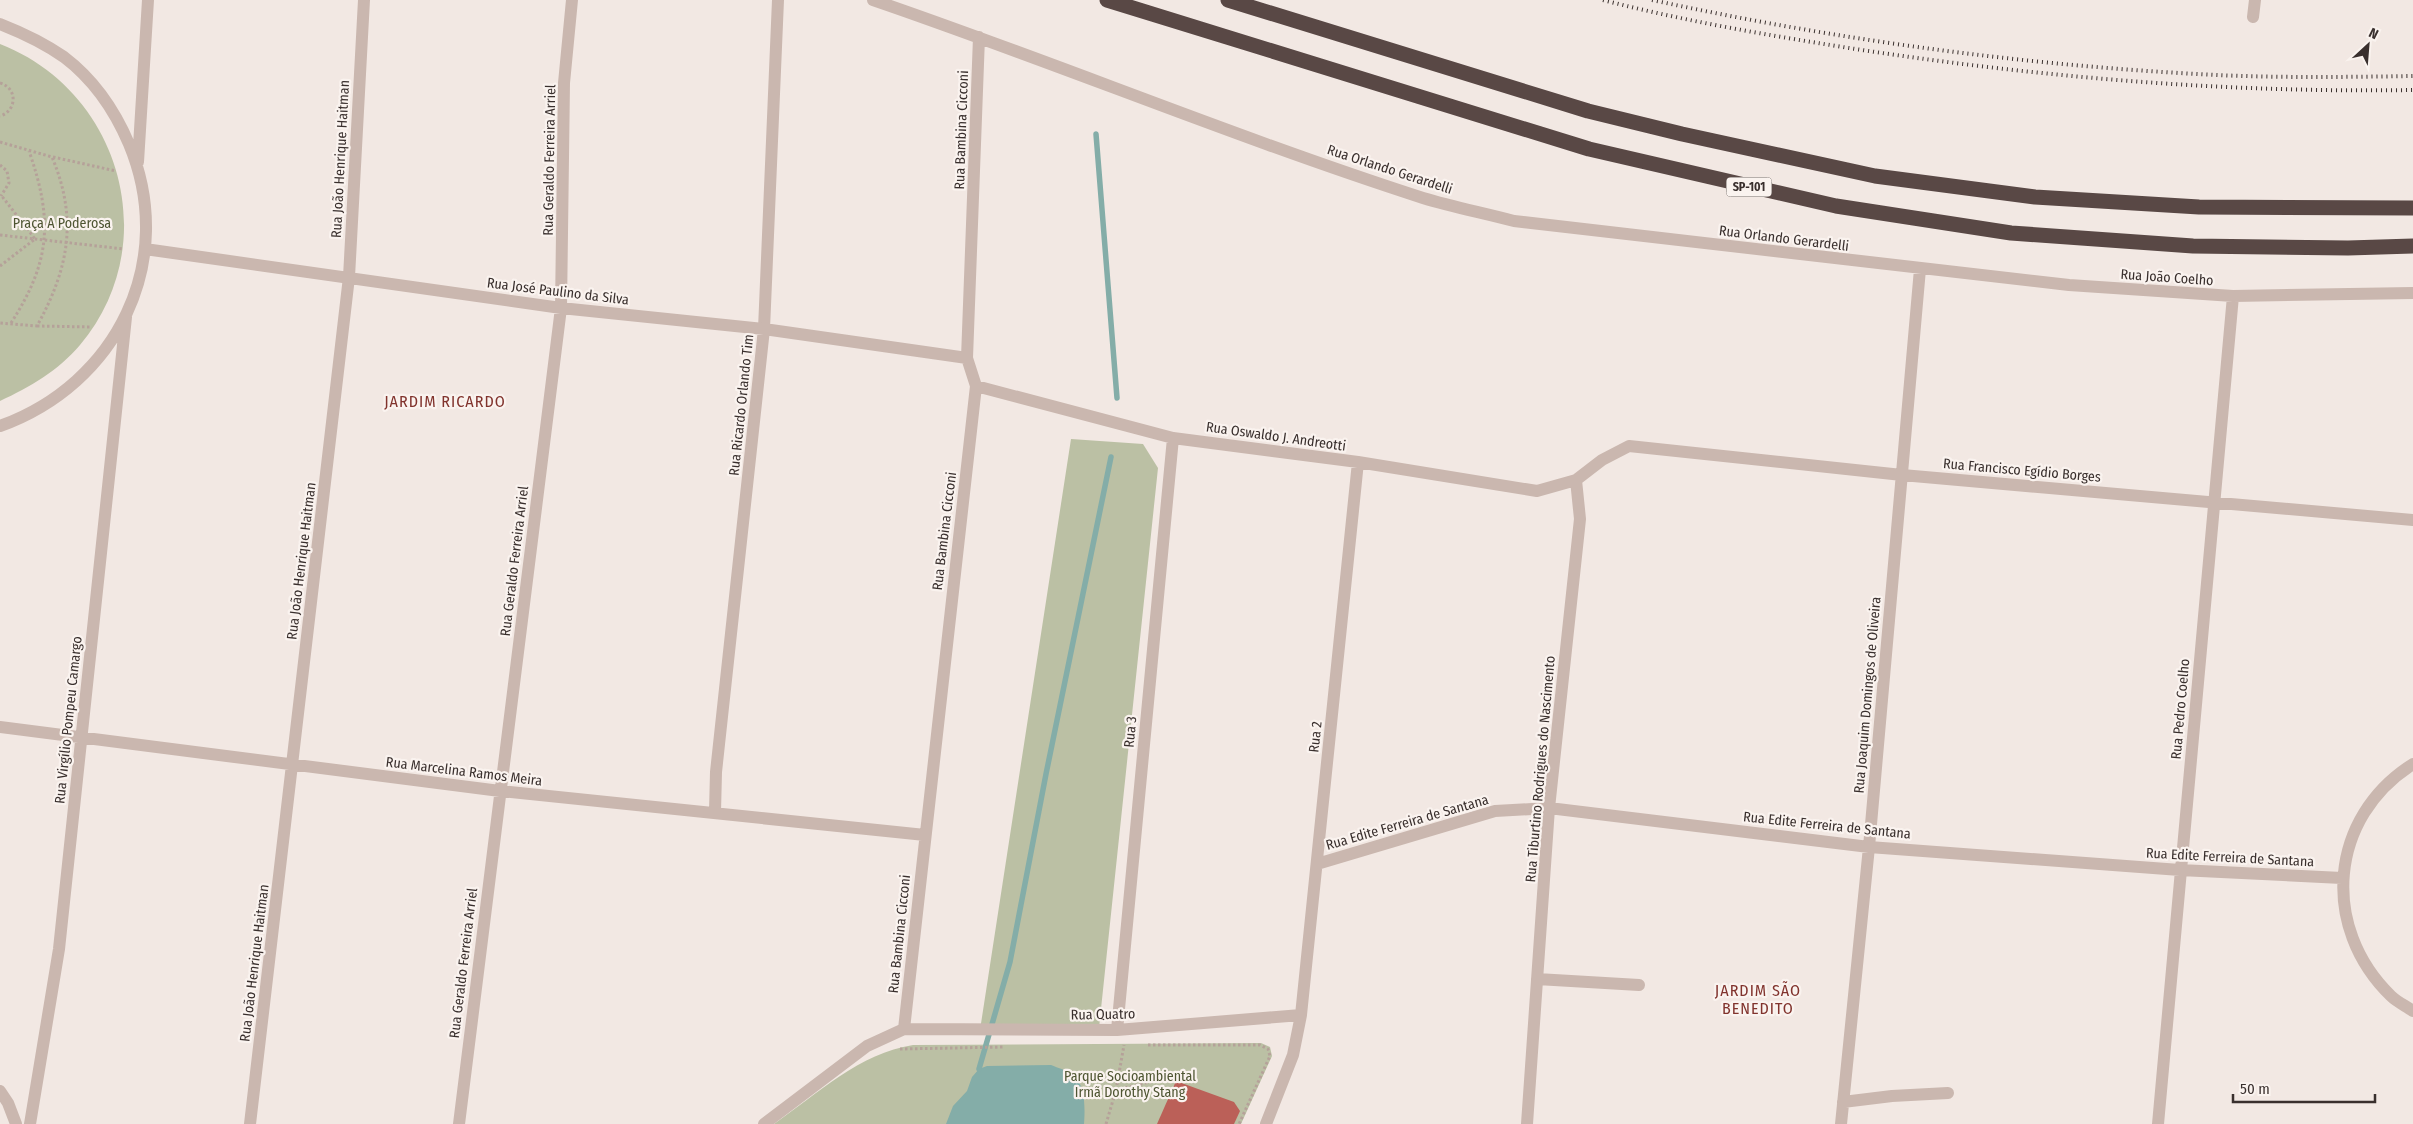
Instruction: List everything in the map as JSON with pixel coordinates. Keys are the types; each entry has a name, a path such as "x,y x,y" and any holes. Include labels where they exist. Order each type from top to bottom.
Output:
{"highway":[{"name":"SP-101","path":"1107,0 1589,149 1836,206 2011,233 2174,244 2348,248 2413,246"},
{"path":"1228,0 1588,111 1682,134 1875,176 2035,198 2199,208 2413,208"}],"street":[{"path":"137,165 148,0"},
{"name":"Rua João Henrique Haitman","path":"250,1124 349,277 364,0"},
{"name":"Rua Geraldo Ferreira Arriel","path":"459,1124 561,308 564,83 572,0"},
{"name":"Rua Ricardo Orlando Tim","path":"716,812 716,772 764,329 778,0"},
{"name":"Rua Orlando Gerardelli","path":"873,0 979,37 1098,84 1424,198 1514,221 1920,269"},
{"path":"2253,17 2255,0"},
{"path":"0,24 27,34 65,58 96,88 120,124 137,165 146,206 145,249 138,284 126,317 101,357 67,391 28,416 0,426"},
{"name":"Rua Bambina Cicconi","path":"904,1028 976,386 967,358 979,37"},
{"name":"Rua José Paulino da Silva","path":"145,249 561,308 764,329 967,358"},
{"name":"Rua João Coelho","path":"1920,269 2069,285 2233,296 2413,293"},
{"name":"Rua Joaquim Domingos de Oliveira","path":"1841,1124 1869,847 1920,269"},
{"name":"Rua Pedro Coelho","path":"2158,1124 2233,296"},
{"name":"Rua Virgílio Pompeu Camargo","path":"30,1124 59,949 126,317"},
{"name":"Rua Oswaldo J. Andreotti","path":"976,386 1173,438 1358,462 1537,491 1576,480"},
{"name":"Rua 3","path":"1117,1030 1173,438"},
{"name":"Rua Francisco Egídio Borges","path":"1576,480 1602,460 1629,446 1902,475 2413,520"},
{"name":"Rua 2","path":"1266,1124 1293,1055 1301,1015 1358,462"},
{"name":"Rua Tiburtino Rodrigues do Nascimento","path":"1527,1124 1549,808 1580,519 1576,480"},
{"name":"Rua Marcelina Ramos Meira","path":"0,727 500,791 925,834"},
{"path":"2413,764 2394,776 2368,804 2350,840 2342,878 2346,922 2363,963 2392,997 2413,1011"},
{"name":"Rua Edite Ferreira de Santana","path":"1317,864 1495,811 1549,808 1869,847 2180,870 2342,878"},
{"path":"1537,979 1639,985"},
{"name":"Rua Quatro","path":"904,1028 1117,1030 1301,1015"},
{"path":"764,1124 867,1046 904,1028"},
{"path":"0,1091 8,1103 16,1124"},
{"path":"1844,1102 1892,1096 1948,1093"}],"path":[{"path":"0,83 8,87 14,97 12,107 0,116"},
{"path":"0,142 52,157 116,171"},
{"path":"11,323 29,295 39,267 44,240 44,202 41,185 29,150"},
{"path":"37,326 54,294 68,242 66,201 62,179 52,157"},
{"path":"0,165 6,171 9,183 1,196 35,238"},
{"path":"0,235 124,249"},
{"path":"0,266 35,238"},
{"path":"0,323 92,327"},
{"path":"1114,1045 1134,1045"},
{"path":"1106,1124 1116,1090 1124,1045"},
{"path":"1143,1045 1260,1045 1268,1049 1270,1056 1239,1124"},
{"path":"898,1049 1009,1047"},
{"path":"1116,1090 1179,1075"}],"green space":[{"name":"Praça A Poderosa","path":"0,44 42,66 76,97 101,133 117,174 124,218 120,262 106,305 80,345 43,378 0,401"},
{"path":"1071,439 1143,444 1158,468 1099,1028 980,1030"},
{"name":"Parque Socioambiental Irmã Dorothy Stang","path":"1261,1043 1270,1047 1272,1056 1241,1124 774,1124 840,1076 857,1066 875,1056 913,1045"}],"water":[{"path":"1051,1065 1071,1073 1077,1079 1084,1098 1084,1124 946,1124 953,1106 967,1091 972,1077 979,1069 987,1066"}],"building":[{"path":"1176,1081 1234,1102 1240,1111 1234,1124 1157,1124"}],"waterway":[{"path":"1096,134 1117,398"},
{"path":"979,1069 1010,962 1046,774 1111,457"}],"railway":[{"path":"1603,0 1664,15 1756,33 1919,58 2060,75 2201,86 2271,89 2413,90"},
{"path":"1652,0 1862,39 2004,58 2146,71 2241,76 2413,76"}],"district":[{"name":"JARDIM RICARDO","path":"445,401"},
{"name":"JARDIM SÃO BENEDITO","path":"1758,999"}]}
